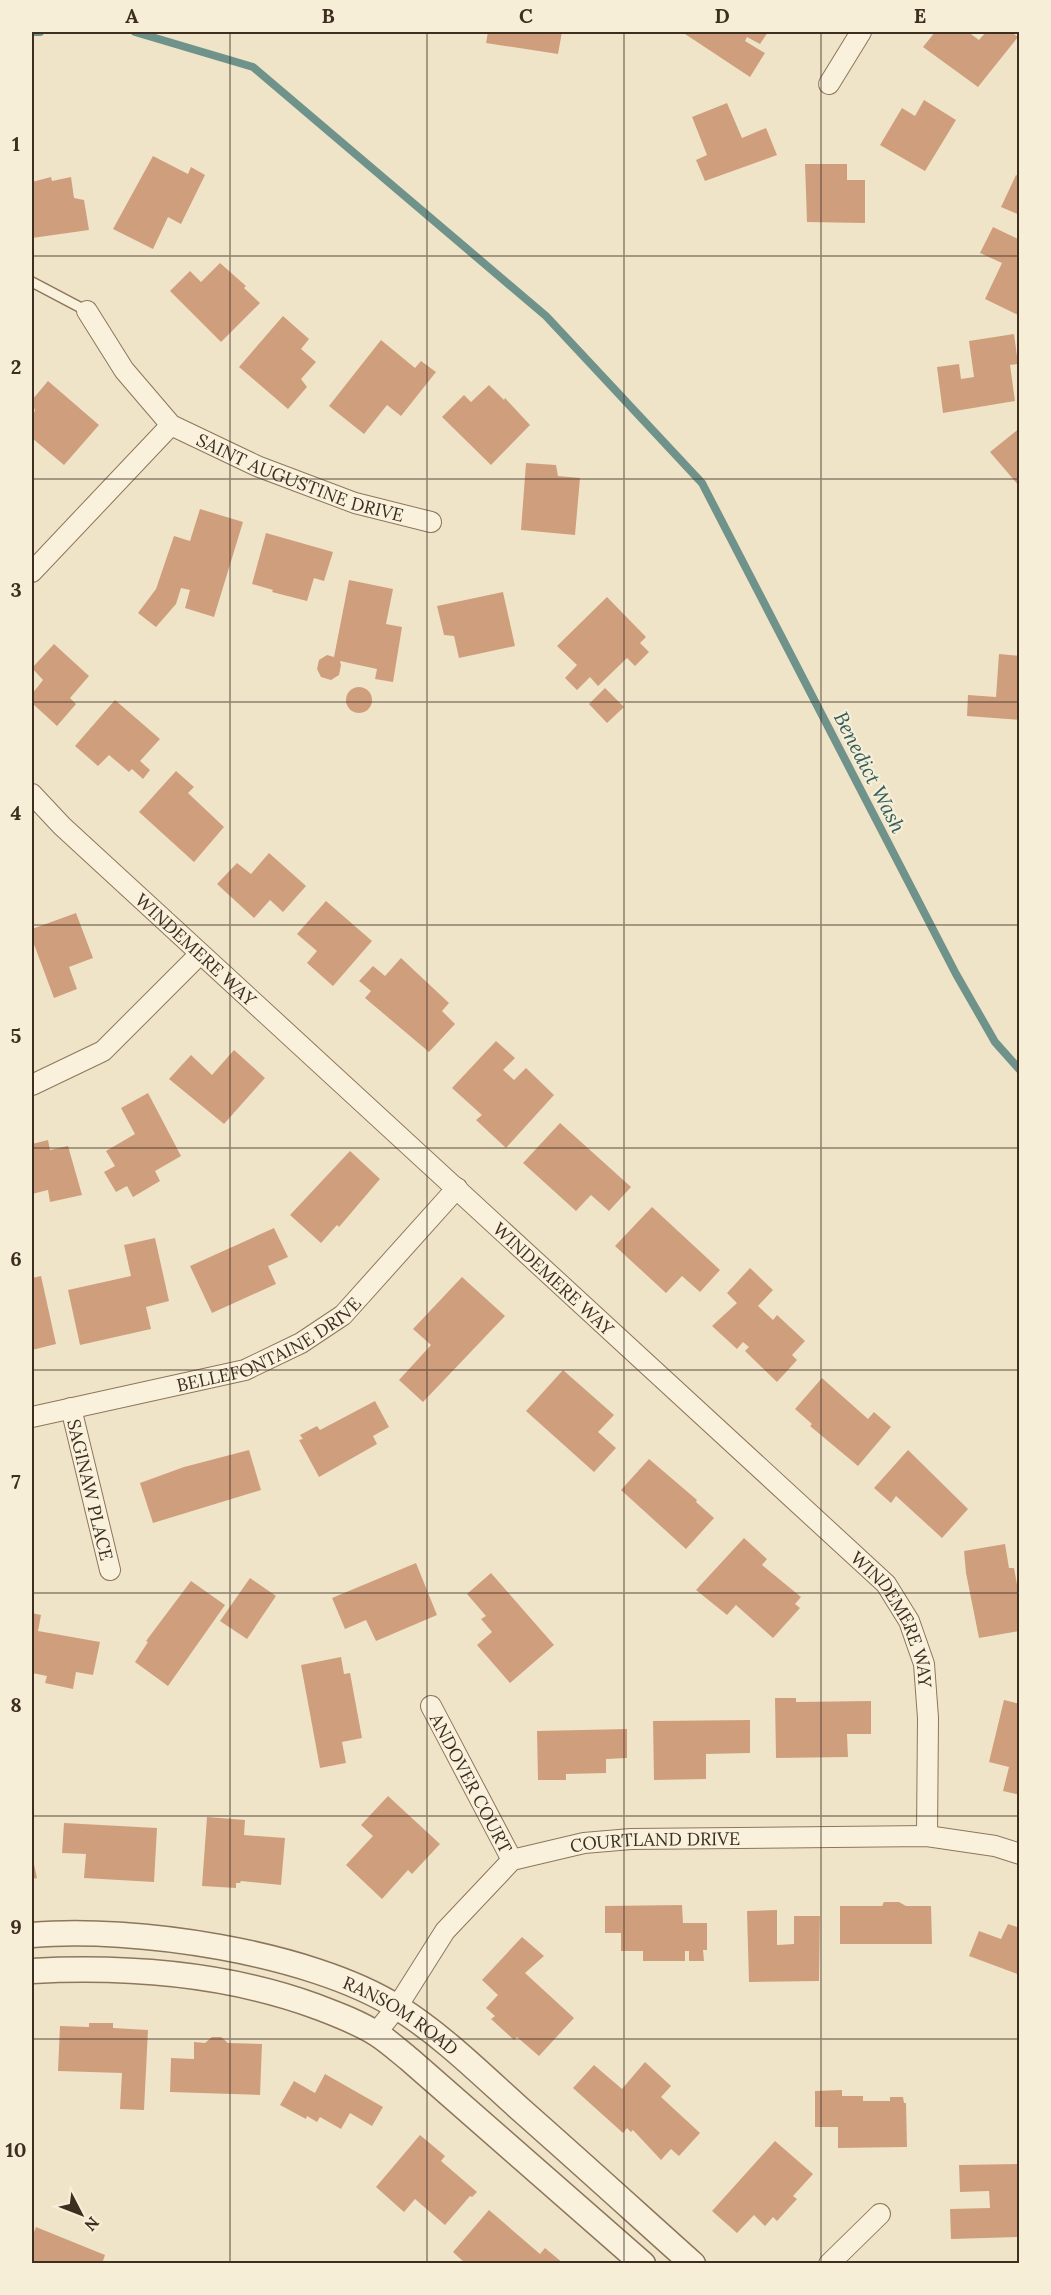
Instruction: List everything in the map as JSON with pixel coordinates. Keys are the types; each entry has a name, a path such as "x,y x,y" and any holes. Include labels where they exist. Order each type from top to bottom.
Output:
{"street":[{"path":"829,84 861,32"},
{"name":"SAINT AUGUSTINE DRIVE","path":"87,311 124,369 171,425 256,466 355,503 431,522"},
{"path":"32,572 171,425"},
{"name":"WINDEMERE WAY","path":"32,794 62,826 200,954 886,1584 909,1621 924,1664 928,1718 927,1836"},
{"path":"32,1085 103,1052 200,954"},
{"name":"BELLEFONTAINE DRIVE","path":"32,1417 245,1370 301,1343 343,1315 457,1188"},
{"name":"SAGINAW PLACE","path":"71,1408 110,1570"},
{"name":"ANDOVER COURT","path":"431,1706 512,1860"},
{"name":"COURTLAND DRIVE","path":"512,1860 584,1843 631,1839 927,1836 995,1846 1020,1854"},
{"path":"376,2033 397,2007 445,1931 512,1860"},
{"name":"RANSOM ROAD","path":"32,1935 61,1932 166,1939 233,1949 300,1966 358,1988 397,2007 488,2080 693,2264"},
{"name":"RANSOM ROAD","path":"32,1971 159,1972 225,1980 286,1996 342,2016 376,2033 467,2107 643,2264"},
{"path":"829,2264 880,2214"}],"lane":[{"path":"32,282 87,311"}],"building":[{"path":"488,32 562,32 558,54 486,43"},
{"path":"682,32 768,32 760,44 747,37 745,41 765,53 750,77"},
{"path":"935,32 968,32 979,40 986,32 1011,32 1018,37 978,87 923,47"},
{"path":"924,100 956,120 925,171 880,145 902,108 915,116"},
{"path":"727,103 742,138 766,128 777,155 705,181 696,160 707,155 692,117"},
{"path":"153,156 188,174 191,167 205,175 181,224 168,217 153,249 113,229"},
{"path":"805,164 847,164 847,180 865,180 865,223 807,222"},
{"path":"1016,175 1020,177 1020,215 1001,207"},
{"path":"51,177 52,181 71,177 74,198 84,200 89,230 32,238 32,182"},
{"path":"993,227 1020,240 1018,315 985,299 1002,263 980,253"},
{"path":"220,263 246,286 244,288 260,303 221,342 170,291 190,271 201,282"},
{"path":"283,316 309,339 301,349 316,362 301,379 307,387 288,409 239,367"},
{"path":"1014,334 1018,364 1010,365 1015,401 943,413 937,367 959,364 961,379 974,377 969,341"},
{"path":"381,340 415,368 421,361 436,372 401,416 387,405 364,434 329,406"},
{"path":"48,381 99,425 64,465 32,438 32,415 35,411 32,400"},
{"path":"489,385 504,400 505,398 530,425 491,465 442,417 464,395 471,402"},
{"path":"1020,428 1020,487 990,452"},
{"path":"526,463 556,465 558,476 580,478 575,535 521,530"},
{"path":"200,509 243,522 214,617 185,608 190,590 181,588 176,604 156,627 138,613 156,589 174,536 190,541"},
{"path":"266,533 333,552 324,581 314,578 307,601 252,584"},
{"path":"349,580 393,589 386,624 402,627 393,682 375,679 377,669 340,661 339,675 331,680 321,677 317,669 319,660 327,655 334,657"},
{"path":"503,592 515,646 459,658 454,636 444,635 437,606"},
{"path":"607,597 646,637 640,643 649,652 635,666 627,658 598,686 590,677 577,690 565,678 577,665 557,646"},
{"path":"54,644 89,676 70,698 76,704 57,726 32,703 32,694 43,680 32,668"},
{"path":"999,654 1020,656 1020,720 967,716 968,695 996,697"},
{"path":"359,687 368,691 372,700 368,709 359,713 350,709 346,700 350,691"},
{"path":"605,688 624,707 607,723 589,704"},
{"path":"115,700 160,739 140,761 150,770 143,779 132,769 129,772 109,755 98,766 75,746"},
{"path":"176,771 194,787 188,793 224,827 194,862 139,812"},
{"path":"269,853 306,886 283,912 270,900 254,918 217,884 237,863 251,874"},
{"path":"326,901 372,941 333,986 307,963 317,951 297,934"},
{"path":"76,913 93,958 69,967 77,989 54,998 32,939 32,929"},
{"path":"401,958 449,1003 442,1011 455,1024 429,1052 365,998 371,991 359,981 373,966 385,976"},
{"path":"496,1041 515,1058 503,1070 514,1080 526,1068 554,1095 506,1148 476,1120 482,1115 452,1088"},
{"path":"234,1050 265,1078 224,1124 169,1079 191,1055 212,1075"},
{"path":"148,1093 181,1156 155,1171 160,1181 133,1197 127,1186 116,1192 104,1172 115,1166 106,1151 135,1134 121,1108"},
{"path":"560,1123 631,1187 609,1211 591,1195 576,1211 523,1163"},
{"path":"48,1140 50,1150 68,1146 82,1195 50,1202 48,1190 32,1194 32,1144"},
{"path":"350,1151 380,1179 339,1227 337,1225 321,1243 290,1215"},
{"path":"652,1207 720,1270 700,1292 682,1276 666,1293 615,1246"},
{"path":"274,1228 288,1257 268,1266 276,1284 212,1313 190,1266"},
{"path":"155,1238 169,1301 146,1307 151,1329 80,1345 68,1290 131,1276 124,1245"},
{"path":"750,1268 773,1290 758,1306 773,1320 777,1315 805,1341 792,1355 797,1360 777,1382 745,1351 749,1347 743,1342 737,1349 712,1326 737,1303 727,1293"},
{"path":"41,1276 56,1344 32,1350 32,1278"},
{"path":"462,1277 505,1316 423,1402 399,1380 431,1345 413,1329"},
{"path":"563,1370 614,1415 598,1432 616,1448 594,1472 526,1411"},
{"path":"822,1378 868,1419 874,1412 891,1427 858,1466 810,1426 812,1424 795,1409"},
{"path":"375,1401 389,1427 373,1436 377,1444 319,1477 299,1440 303,1439 300,1435 317,1426 320,1430"},
{"path":"249,1450 261,1490 153,1523 140,1483 184,1467"},
{"path":"908,1450 968,1509 942,1538 896,1496 891,1503 874,1488"},
{"path":"649,1459 697,1500 696,1502 714,1518 686,1549 621,1490"},
{"path":"744,1538 767,1559 762,1565 801,1597 795,1604 800,1608 773,1638 736,1605 727,1615 696,1590"},
{"path":"1005,1544 1009,1568 1014,1568 1020,1601 1020,1631 979,1638 964,1551"},
{"path":"416,1563 437,1615 376,1641 366,1620 345,1629 332,1598"},
{"path":"491,1573 554,1645 510,1683 477,1645 492,1632 481,1619 486,1616 467,1594"},
{"path":"250,1578 276,1596 247,1639 220,1621"},
{"path":"191,1581 225,1605 168,1686 135,1662 148,1642 146,1641"},
{"path":"32,1613 41,1615 38,1631 100,1642 93,1675 76,1672 73,1689 45,1683 47,1676 32,1673"},
{"path":"341,1657 344,1674 350,1673 362,1738 342,1742 346,1763 320,1768 301,1665"},
{"path":"775,1698 796,1698 796,1702 871,1701 871,1734 847,1734 848,1757 776,1758"},
{"path":"1004,1700 1020,1704 1020,1795 1003,1791 1009,1767 989,1762"},
{"path":"750,1720 750,1753 706,1754 706,1779 654,1780 653,1721"},
{"path":"627,1729 627,1758 606,1759 606,1773 566,1774 566,1780 538,1780 537,1731"},
{"path":"388,1796 440,1844 412,1874 408,1870 382,1899 346,1865 373,1836 361,1825"},
{"path":"207,1817 245,1820 244,1835 285,1838 281,1885 241,1881 236,1883 236,1888 202,1886"},
{"path":"64,1823 157,1828 154,1882 84,1878 86,1854 62,1853"},
{"path":"32,1855 37,1878 32,1879"},
{"path":"884,1902 899,1902 906,1906 931,1906 932,1944 840,1944 840,1906 882,1906"},
{"path":"682,1905 683,1923 707,1923 707,1950 703,1950 704,1961 689,1961 689,1951 685,1951 685,1961 643,1961 643,1951 621,1951 621,1933 605,1933 605,1906"},
{"path":"777,1910 777,1945 794,1944 794,1916 820,1916 819,1981 749,1982 747,1911"},
{"path":"1008,1924 1020,1928 1020,1975 969,1956 979,1931 1001,1939"},
{"path":"522,1937 544,1956 525,1973 574,2018 539,2056 517,2037 514,2040 491,2019 495,2016 486,2008 498,1995 482,1980"},
{"path":"89,2023 113,2023 113,2028 148,2030 144,2110 120,2109 122,2073 58,2071 60,2026 89,2027"},
{"path":"212,2037 221,2037 228,2043 262,2044 260,2095 170,2092 171,2058 194,2059 194,2042 205,2043"},
{"path":"645,2062 671,2086 661,2097 700,2133 679,2156 671,2149 661,2160 633,2130 631,2132 627,2128 623,2133 573,2088 594,2065 622,2089"},
{"path":"325,2074 383,2107 372,2126 350,2113 341,2129 320,2117 317,2122 307,2116 306,2119 280,2105 294,2081 315,2093"},
{"path":"842,2090 842,2096 863,2096 863,2101 890,2101 890,2097 903,2097 906,2103 907,2147 838,2148 838,2127 815,2127 815,2091"},
{"path":"420,2135 445,2156 441,2161 477,2192 472,2197 470,2196 445,2225 415,2199 404,2212 376,2187"},
{"path":"775,2141 813,2174 793,2196 797,2199 777,2221 773,2217 765,2226 754,2215 737,2233 712,2211"},
{"path":"1020,2164 1020,2237 951,2239 950,2209 990,2208 989,2191 960,2192 959,2165"},
{"path":"489,2210 540,2254 545,2248 564,2264 466,2264 453,2252"},
{"path":"36,2227 105,2255 102,2264 32,2264 32,2237"}],"waterway":[{"path":"32,32 40,32"},
{"name":"Benedict Wash","path":"135,32 253,67 546,316 702,483 956,974 995,1042 1020,1070"}]}
